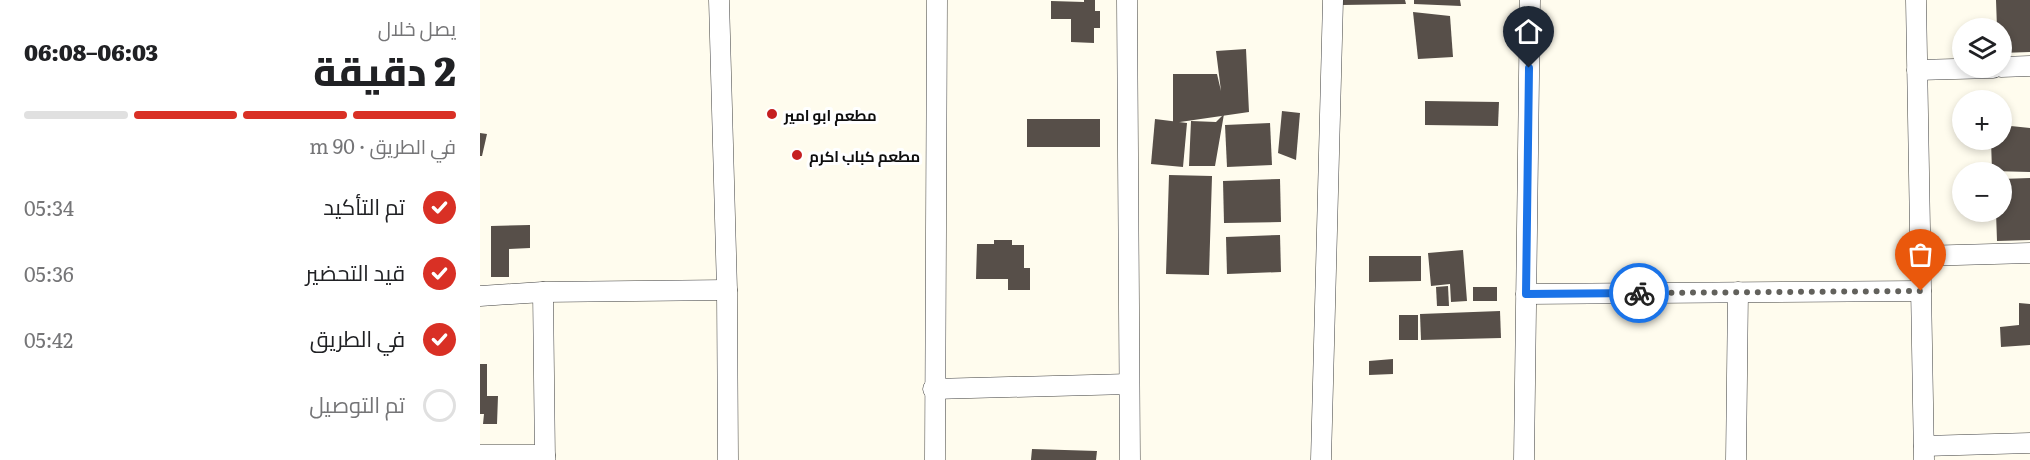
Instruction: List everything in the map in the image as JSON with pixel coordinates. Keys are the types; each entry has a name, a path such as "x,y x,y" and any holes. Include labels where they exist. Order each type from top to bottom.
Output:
{"street":[{"path":"719,0 727,290 728,460"},
{"path":"935,460 933,389 938,0"},
{"path":"1127,0 1130,460"},
{"path":"1321,460 1332,0"},
{"path":"1524,460 1530,0"},
{"path":"1916,0 1924,453 2030,443"},
{"path":"2012,67 2030,66"},
{"path":"1917,70 1952,69"},
{"path":"1920,256 2030,253"},
{"path":"480,296 543,292 727,290"},
{"path":"1526,294 1921,291"},
{"path":"480,455 545,458 543,292"},
{"path":"1736,460 1738,292"},
{"path":"933,389 1130,384"}],"building":[{"path":"1084,0 1095,0 1095,11 1100,11 1100,28 1094,28 1094,43 1071,42 1071,19 1051,19 1051,1 1084,2"},
{"path":"1342,0 1405,0 1406,4 1342,5"},
{"path":"1414,0 1460,0 1461,6 1414,4"},
{"path":"1996,0 2030,0 2030,52 2012,53 2012,18 1997,18"},
{"path":"1413,12 1450,16 1453,57 1418,59"},
{"path":"1246,49 1249,112 1173,123 1173,74 1217,74 1221,91 1216,51"},
{"path":"1425,101 1499,102 1498,126 1425,125"},
{"path":"1282,111 1300,113 1296,160 1278,153"},
{"path":"1224,114 1215,166 1189,166 1191,121 1216,122"},
{"path":"1027,119 1100,119 1100,147 1027,147"},
{"path":"1155,119 1187,123 1183,167 1151,164"},
{"path":"1270,123 1272,165 1227,167 1225,125"},
{"path":"2012,126 2030,128 2030,172 2012,172 2012,162 1992,162 1991,150 2012,150"},
{"path":"480,133 487,134 482,156 480,156"},
{"path":"1169,175 1212,176 1209,275 1166,274"},
{"path":"2030,178 2030,240 1997,241 1996,222 2012,222 2012,179"},
{"path":"1280,179 1281,222 1224,223 1223,181"},
{"path":"530,225 530,248 509,249 509,277 491,277 491,226"},
{"path":"1280,235 1281,272 1227,274 1226,237"},
{"path":"994,240 1012,240 1012,245 1024,245 1024,268 1030,268 1030,290 1008,290 1008,279 976,279 977,244 994,244"},
{"path":"1463,250 1467,301 1451,302 1450,284 1431,286 1428,253"},
{"path":"1369,256 1421,256 1421,281 1369,282"},
{"path":"1448,286 1449,306 1437,306 1436,287"},
{"path":"1473,287 1497,287 1497,301 1473,301"},
{"path":"2019,303 2030,304 2030,345 2001,347 2000,327 2019,325"},
{"path":"1500,311 1501,338 1421,340 1420,314"},
{"path":"1399,315 1418,315 1418,340 1399,340"},
{"path":"1393,359 1393,374 1369,375 1369,361"},
{"path":"480,364 487,364 487,396 498,396 497,424 483,424 484,414 480,414"},
{"path":"1032,449 1097,451 1096,460 1031,460"}],"way so far":[{"path":"1639,293 1921,291"}],"place":[{"name":"مطعم ابو امير","path":"772,114"},
{"name":"مطعم كباب اكرم","path":"797,155"}],"route":[{"path":"1529,68 1526,294 1639,293"}]}
